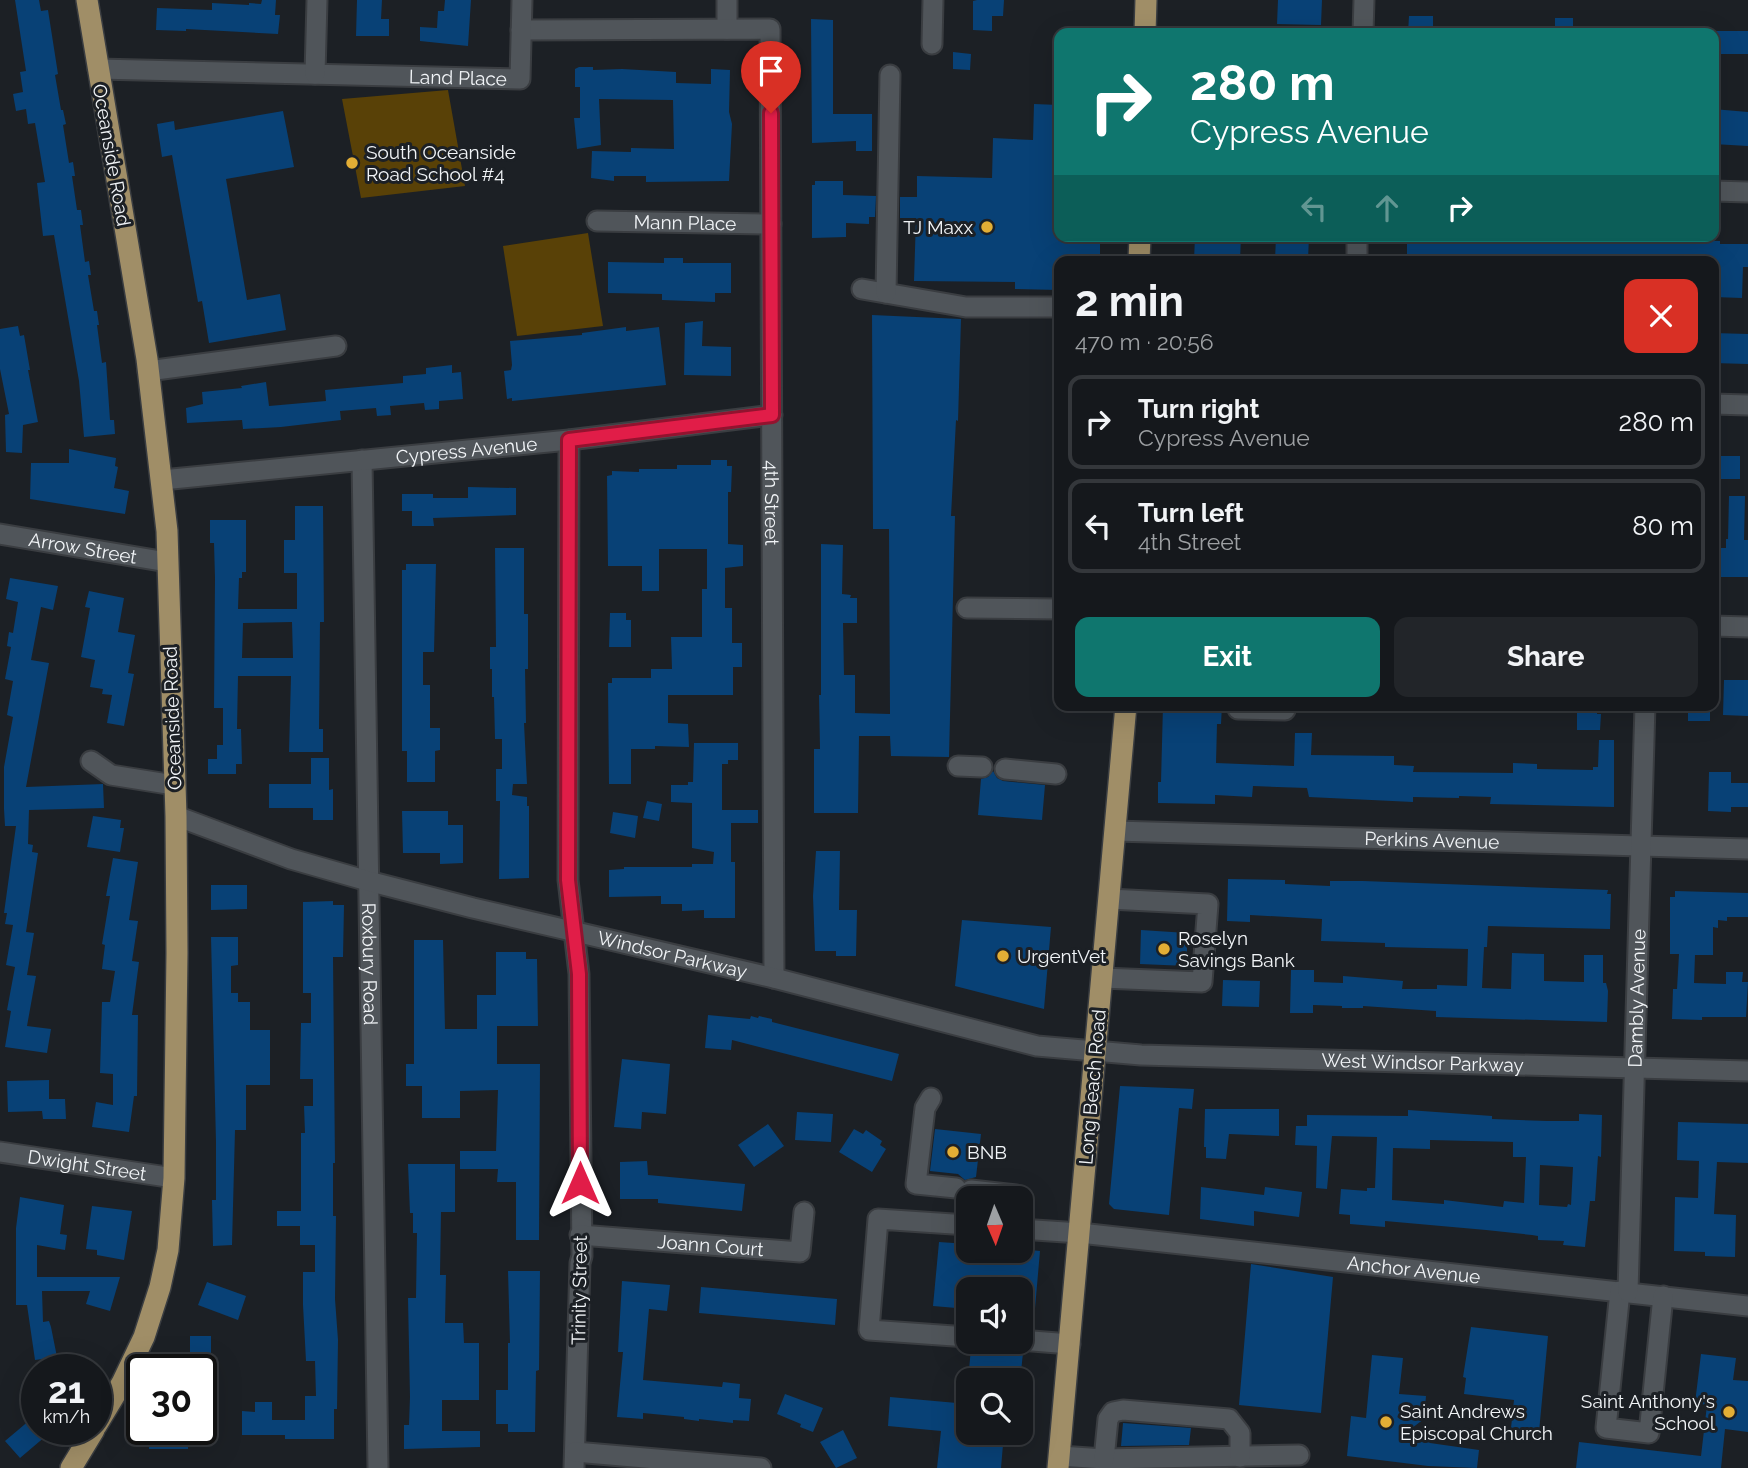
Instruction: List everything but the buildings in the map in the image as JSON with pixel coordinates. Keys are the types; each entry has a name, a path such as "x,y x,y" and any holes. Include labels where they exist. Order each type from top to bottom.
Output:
{"main road":[{"name":"Oceanside Road","path":"87,0 148,371 162,480 167,531 176,816 174,1178 168,1250 160,1287 144,1337 112,1400"},
{"path":"1145,28 1146,0"},
{"name":"Long Beach Road","path":"1059,1462 1125,711"},
{"name":"Oceanside Road","path":"71,1468 85,1445"}],"street":[{"path":"314,74 317,0"},
{"path":"522,0 521,30 727,29 727,0"},
{"path":"932,44 933,0"},
{"path":"1363,28 1364,0"},
{"name":"4th Street","path":"727,29 770,29 774,978"},
{"name":"Land Place","path":"98,69 520,79 521,30"},
{"path":"886,293 890,75"},
{"path":"1719,191 1748,192"},
{"name":"Mann Place","path":"597,221 771,224"},
{"path":"862,289 966,307 1054,307"},
{"path":"148,371 336,346"},
{"path":"1719,404 1748,405"},
{"name":"Cypress Avenue","path":"162,480 569,440 772,415"},
{"name":"Trinity Street","path":"569,440 568,880 579,974 582,1256 574,1460"},
{"name":"Roxbury Road","path":"362,460 378,1468"},
{"name":"Arrow Street","path":"0,534 167,562"},
{"path":"967,608 1054,609"},
{"path":"1719,626 1748,627"},
{"name":"Dambly Avenue","path":"1645,711 1635,1068 1624,1292 1606,1428 1649,1433 1663,1296"},
{"path":"90,761 111,775 174,785"},
{"path":"958,766 982,767"},
{"path":"1006,769 1056,774"},
{"name":"Windsor Parkway","path":"176,816 291,859 473,908 774,978 1037,1046 1095,1051"},
{"name":"Perkins Avenue","path":"1115,831 1748,849"},
{"path":"1102,978 1202,982 1208,904 1109,898"},
{"name":"West Windsor Parkway","path":"1095,1051 1141,1055 1748,1071"},
{"path":"931,1098 925,1108 916,1184 956,1188"},
{"name":"Dwight Street","path":"0,1152 174,1178"},
{"name":"Joann Court","path":"580,1235 800,1252 804,1212"},
{"path":"956,1224 878,1219 869,1330 956,1336"},
{"name":"Anchor Avenue","path":"1033,1230 1748,1306"},
{"path":"1033,1341 1070,1344"},
{"path":"1104,1459 1108,1419 1113,1412 1123,1410 1228,1419 1240,1433 1240,1457"},
{"path":"1059,1462 1299,1455"},
{"path":"574,1460 761,1468"}],"shaded area":[{"path":"448,90 465,186 361,198 342,99"},
{"path":"588,233 603,326 517,336 503,246"}],"place":[{"name":"South Oceanside Road School #4","path":"352,163"},
{"name":"TJ Maxx","path":"987,227"},
{"name":"Roselyn Savings Bank","path":"1164,949"},
{"name":"UrgentVet","path":"1003,956"},
{"name":"BNB","path":"953,1152"},
{"name":"Saint Anthony's School","path":"1729,1412"},
{"name":"Saint Andrews Episcopal Church","path":"1386,1422"}],"route":[{"path":"580,1183 579,974 568,880 569,440 772,415 771,113"}]}
